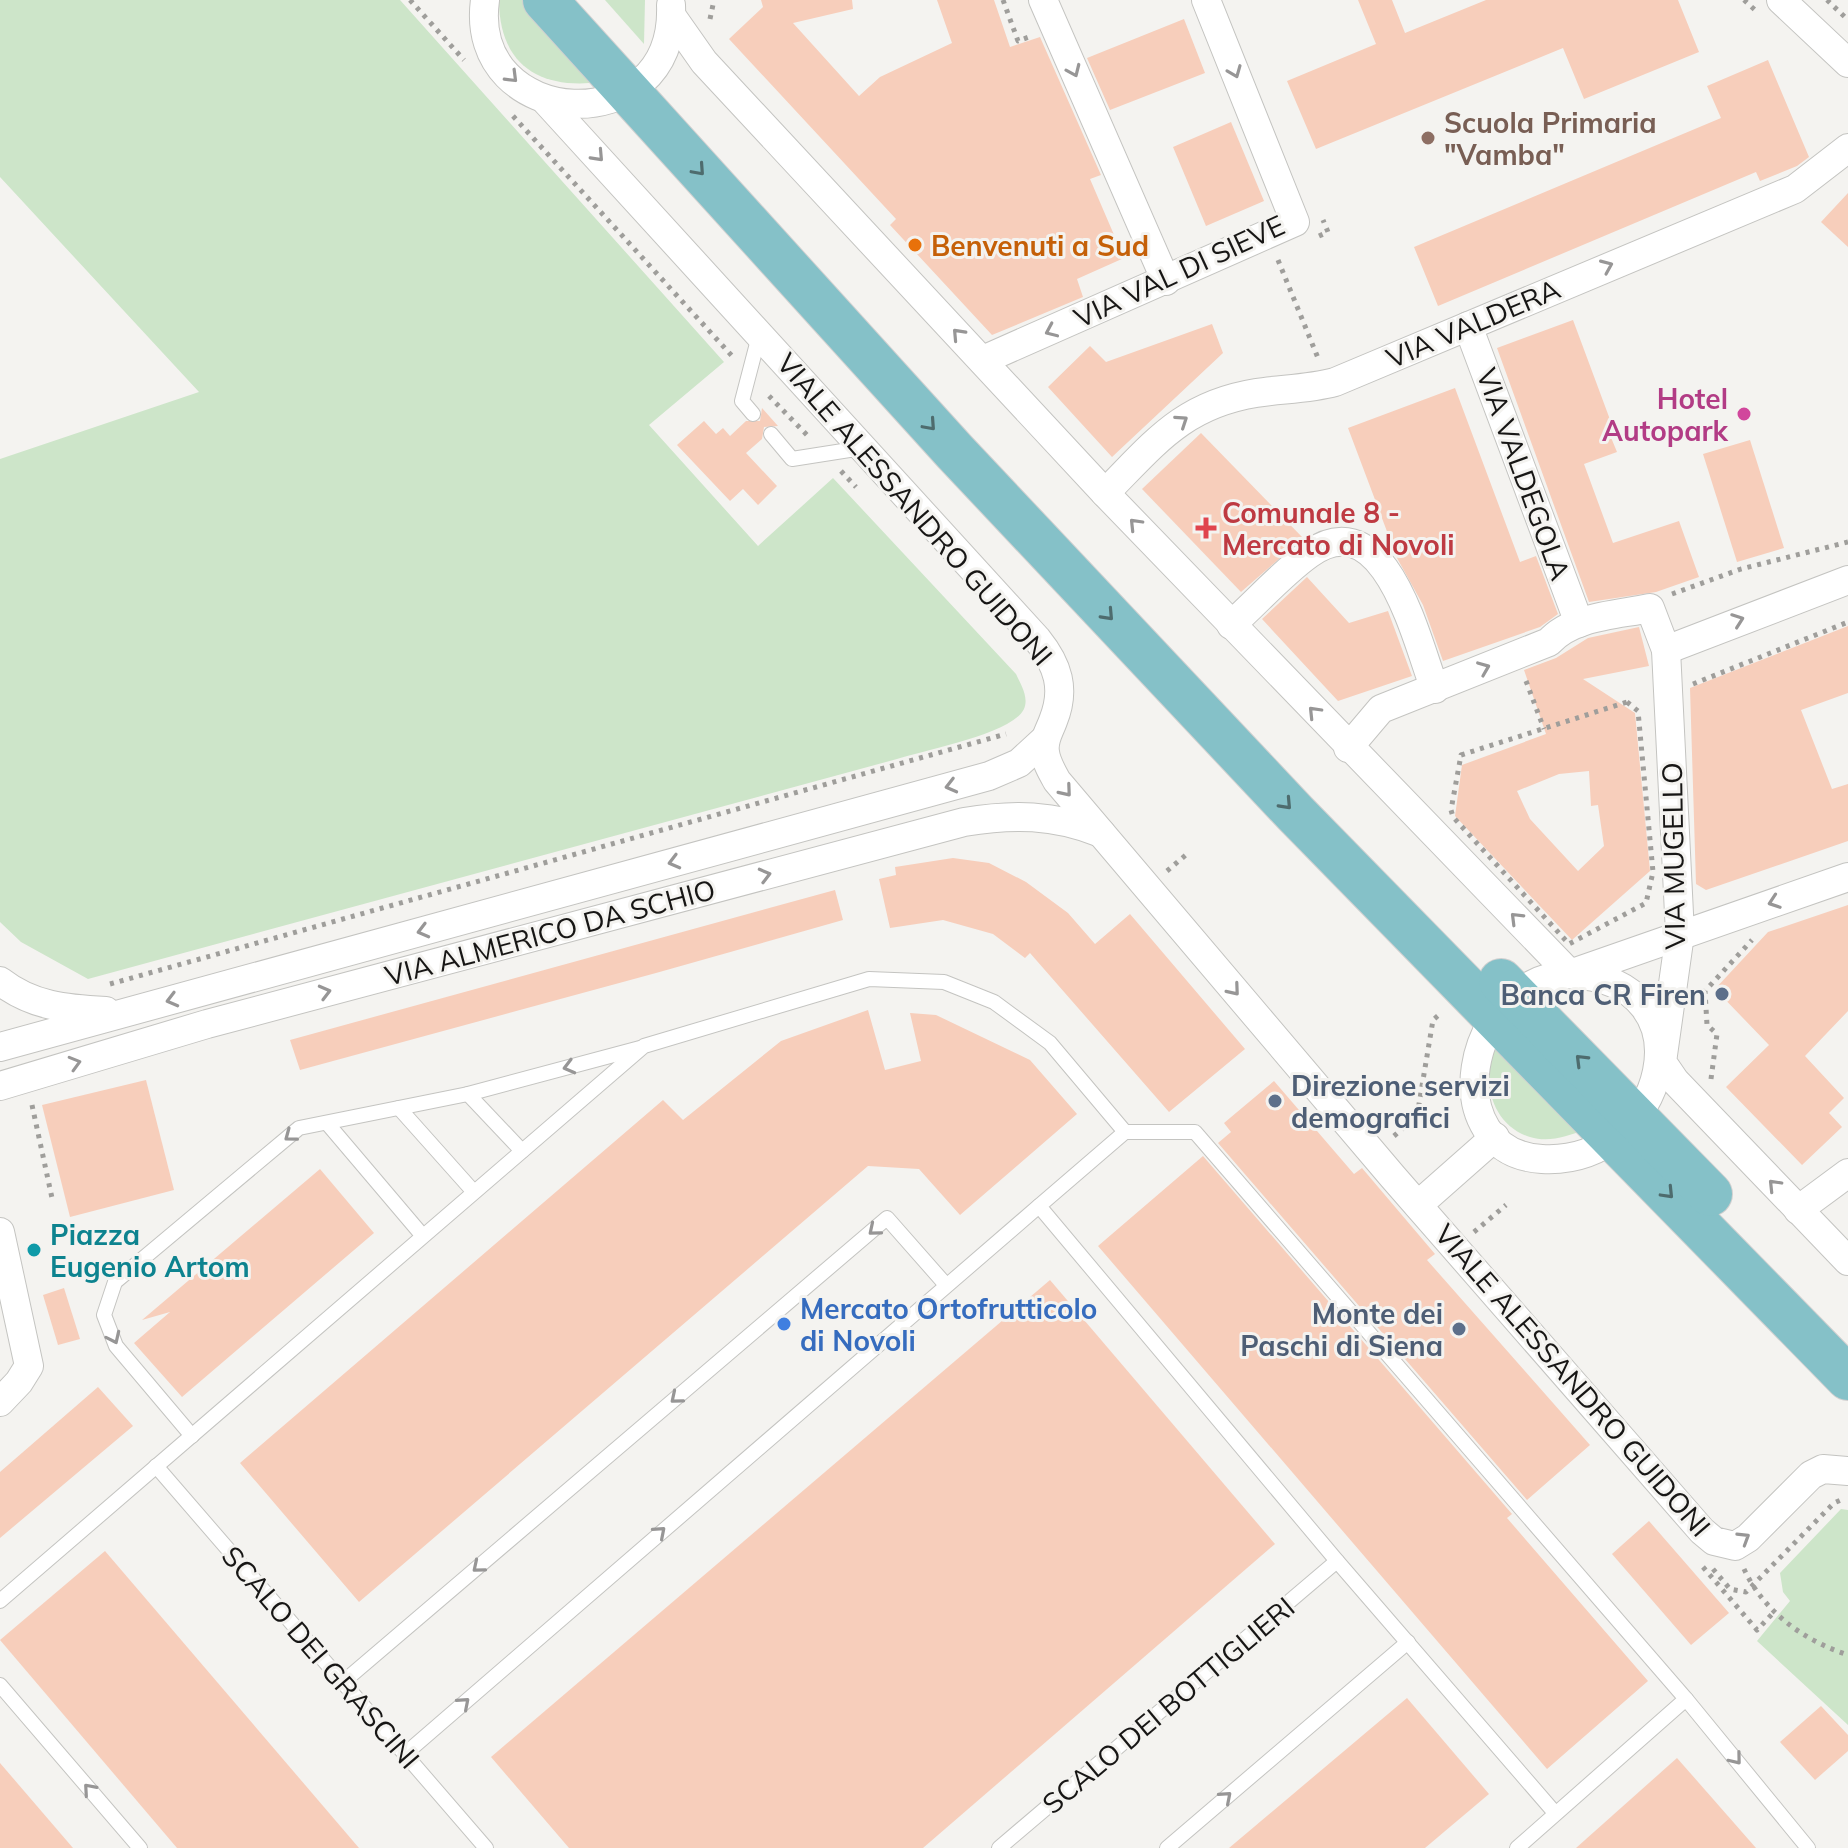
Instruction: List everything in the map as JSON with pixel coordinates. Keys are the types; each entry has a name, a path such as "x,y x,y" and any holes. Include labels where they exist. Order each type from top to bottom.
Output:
{"main road":[{"path":"545,0 640,81"},
{"path":"585,0 640,81 966,464 1295,813 1505,1006 1625,1126 1848,1337"},
{"path":"1625,1126 1848,1378"}],"street":[{"path":"1043,0 1166,281"},
{"name":"VIA VAL DI SIEVE","path":"983,360 1295,222 1206,0"},
{"path":"1781,0 1848,63"},
{"name":"VIALE ALESSANDRO GUIDONI","path":"481,2 487,34 497,59 514,81 545,100 760,332 1050,656 1061,689 1059,705 1044,740 1045,754 1057,781 1418,1205 1702,1531 1714,1541 1735,1546 1748,1538 1811,1475 1823,1469 1848,1471"},
{"path":"640,81 666,45 673,5"},
{"path":"673,5 704,62 1105,493 1348,748 1570,974 1606,979 1627,991 1654,1025 1662,1062 1675,1081 1848,1261"},
{"name":"VIALE ALESSANDRO GUIDONI","path":"545,100 579,106 596,104 640,81"},
{"name":"VIA VALDERA","path":"1105,493 1179,420 1196,411 1254,393 1335,382 1811,179 1848,148"},
{"name":"VIA VALDEGOLA","path":"1468,326 1579,623"},
{"path":"1231,625 1310,553 1333,545 1360,548 1391,573 1435,689"},
{"path":"1666,650 1848,580"},
{"name":"VIA MUGELLO","path":"1579,623 1650,608 1666,650 1672,937 1662,1062"},
{"path":"1348,748 1381,709 1549,642 1558,632 1579,623"},
{"name":"VIA ALMERICO DA SCHIO","path":"0,1047 989,776 1019,763 1044,740"},
{"name":"VIA ALMERICO DA SCHIO","path":"0,1086 207,1024 964,822 1010,814 1031,815 1070,822 1103,834"},
{"path":"1662,1062 1651,1095 1625,1126 1583,1153 1552,1159 1519,1154 1495,1137 1479,1110 1474,1083 1480,1045 1505,1006 1538,980 1570,974 1848,877"},
{"path":"0,981 23,996 48,1006 130,1012"},
{"path":"0,995 0,1002"},
{"name":"VIALE ALESSANDRO GUIDONI","path":"1418,1205 1495,1137"},
{"path":"1798,1210 1848,1173"},
{"path":"0,1232 29,1366 0,1402"}],"lane":[{"path":"753,414 742,401 760,332"},
{"path":"771,434 792,459 863,447"},
{"path":"192,1436 116,1346 104,1315 115,1282 299,1128 468,1094 869,979 944,982 994,1002 1050,1043 1125,1132"},
{"path":"0,1601 644,1046"},
{"path":"468,1094 522,1151"},
{"path":"399,1108 473,1191"},
{"path":"327,1123 422,1235"},
{"path":"405,1754 1125,1132 1195,1132 1686,1699 1808,1848"},
{"path":"1039,1206 1337,1561 1555,1813"},
{"path":"342,1683 887,1218 946,1285"},
{"name":"SCALO DEI GRASCINI","path":"156,1466 486,1848"},
{"name":"SCALO DEI BOTTIGLIERI","path":"999,1848 1337,1561"},
{"path":"1167,1848 1408,1642"},
{"path":"0,1685 140,1848"},
{"path":"1517,1848 1686,1699"}],"path":[{"path":"1827,0 1848,20"},
{"path":"1276,256 1320,365"},
{"path":"1667,596 1741,569 1848,542"},
{"path":"1683,692 1691,684 1848,622"},
{"path":"1627,702 1638,711 1653,872 1646,903 1569,944 1453,817 1451,810 1461,755 1627,702"},
{"path":"102,986 940,755"},
{"path":"1160,877 1187,854"},
{"path":"1716,1087 1710,1076 1717,1034 1707,1025 1705,991 1755,938"},
{"path":"1383,1145 1417,1116 1433,1020 1447,1006"},
{"path":"32,1105 52,1198"},
{"path":"1474,1233 1506,1205"},
{"path":"1735,1546 1752,1586 1768,1607 1790,1625 1848,1655"}],"green space":[{"path":"0,0 400,0 724,362 649,425 758,546 833,478 1016,674 1025,696 1024,709 1003,726 966,740 88,979 21,942 0,922 0,459 199,392 0,177"},
{"path":"499,0 526,0 600,82 558,82 527,68 506,41"},
{"path":"605,0 645,0 644,44"},
{"path":"1498,1043 1585,1130 1558,1138 1537,1139 1516,1131 1505,1122 1497,1110 1489,1084 1492,1056"},
{"path":"1841,1509 1848,1510 1848,1725 1757,1641 1790,1601 1783,1592 1780,1573"}],"building":[{"path":"761,0 852,0 853,9 793,23 859,96 880,77 952,43 937,0 994,0 1010,47 1040,37 1101,175 1090,179 1124,258 1077,279 1083,297 992,335 890,225 896,219 729,39 763,7"},
{"path":"1358,0 1392,0 1405,33 1486,0 1678,0 1699,52 1584,99 1563,48 1316,149 1287,81 1376,44"},
{"path":"1184,19 1205,73 1110,110 1087,58"},
{"path":"1768,60 1809,157 1797,166 1760,181 1756,172 1438,306 1414,247 1721,118 1707,86"},
{"path":"1231,122 1264,201 1206,226 1173,147"},
{"path":"1848,193 1848,247 1821,222"},
{"path":"1573,320 1615,433 1610,435 1617,452 1584,464 1613,543 1679,521 1699,577 1656,592 1589,602 1497,348"},
{"path":"1212,324 1223,353 1112,457 1048,387 1090,346 1106,362"},
{"path":"1455,388 1520,562 1536,556 1558,614 1540,627 1443,661 1423,605 1397,558 1348,428"},
{"path":"762,408 778,426 764,427 762,439 746,453 777,486 758,505 743,489 730,501 677,445 704,421 716,434 723,428 730,436 746,421 760,421"},
{"path":"1201,433 1303,538 1241,592 1142,489"},
{"path":"1750,440 1784,548 1737,562 1703,454"},
{"path":"1307,577 1349,623 1388,611 1412,676 1338,701 1262,619"},
{"path":"1848,626 1848,693 1801,710 1832,789 1848,784 1848,841 1706,890 1696,884 1690,688"},
{"path":"1639,627 1649,666 1583,679 1635,713 1650,871 1572,940 1455,816 1462,765 1546,734 1524,670 1556,658 1588,638","holes":["1589,771 1591,806 1598,805 1604,846 1578,871 1530,819 1517,791 1559,774"]},
{"path":"953,858 989,863 1026,882 1068,913 1095,944 1130,914 1245,1049 1169,1112 1030,953 1025,958 993,934 943,920 890,928 879,879 896,875 895,867"},
{"path":"835,890 843,920 656,973 300,1070 290,1040"},
{"path":"1848,905 1848,1011 1805,1056 1844,1098 1829,1113 1842,1127 1802,1165 1726,1087 1769,1045 1715,989 1768,932"},
{"path":"868,1010 885,1070 921,1061 910,1013 936,1015 1030,1060 1077,1114 960,1215 919,1169 868,1166 359,1602 240,1463 663,1100 683,1120 781,1041"},
{"path":"146,1080 174,1190 70,1217 42,1105"},
{"path":"1274,1081 1354,1174 1362,1168 1435,1254 1427,1260 1590,1445 1527,1500 1218,1143 1231,1132 1224,1123"},
{"path":"1203,1156 1512,1514 1507,1518 1648,1681 1547,1769 1098,1246"},
{"path":"320,1169 374,1233 182,1397 134,1343 170,1312 142,1320"},
{"path":"1050,1280 1275,1544 923,1848 569,1848 491,1757"},
{"path":"64,1288 80,1339 58,1345 43,1295"},
{"path":"98,1387 133,1426 0,1538 0,1472"},
{"path":"1649,1521 1729,1613 1691,1645 1612,1554"},
{"path":"105,1551 359,1848 177,1848 0,1640"},
{"path":"1407,1698 1489,1794 1425,1848 1229,1848"},
{"path":"1821,1706 1848,1735 1848,1751 1815,1780 1780,1742"},
{"path":"1677,1758 1756,1848 1576,1848"},
{"path":"0,1763 73,1848 0,1848"}],"place":[{"name":"Scuola Primaria \"Vamba\"","path":"1428,138"},
{"name":"Benvenuti a Sud","path":"915,245"},
{"name":"Hotel Autopark","path":"1744,414"},
{"name":"Comunale 8 - Mercato di Novoli","path":"1206,528"},
{"name":"Banca CR Firen","path":"1722,994"},
{"name":"Direzione servizi demografici","path":"1275,1101"},
{"name":"Piazza Eugenio Artom","path":"34,1250"},
{"name":"Mercato Ortofrutticolo di Novoli","path":"784,1324"},
{"name":"Monte dei Paschi di Siena","path":"1459,1329"}]}
